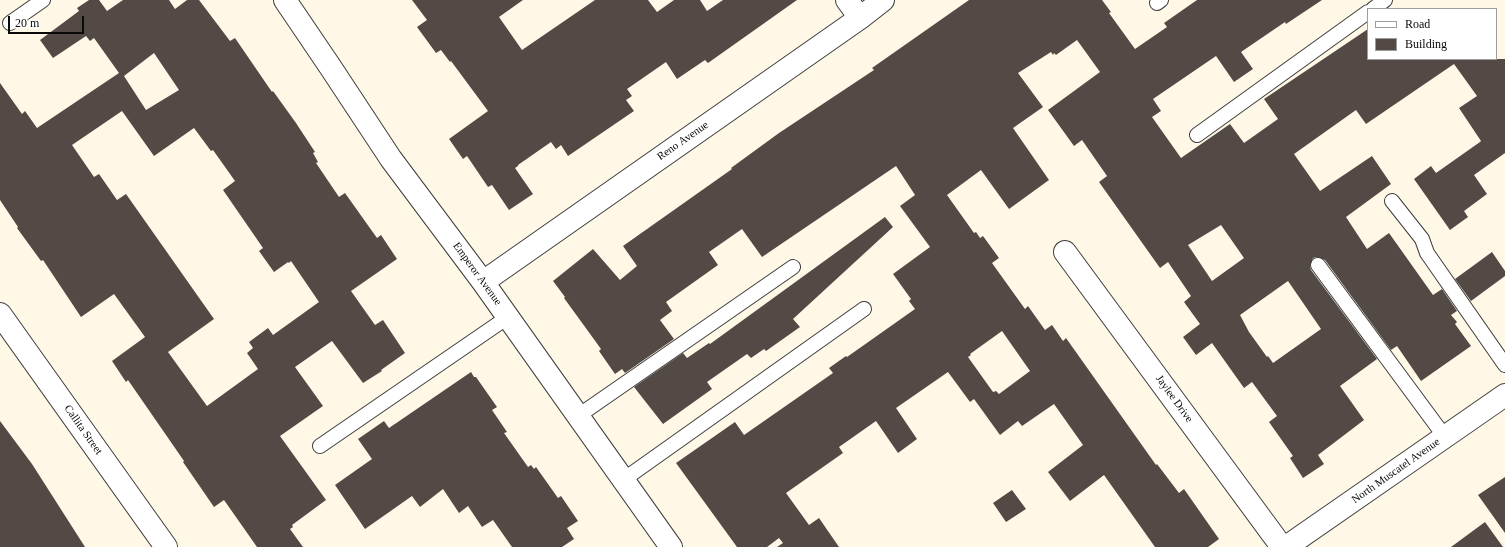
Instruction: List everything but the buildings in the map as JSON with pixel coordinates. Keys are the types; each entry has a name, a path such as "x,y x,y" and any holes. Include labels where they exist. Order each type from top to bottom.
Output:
{"street":[{"name":"Emperor Avenue","path":"284,0 391,159 483,282 671,547"},
{"path":"847,0 860,18"},
{"name":"Reno Avenue","path":"483,282 860,18 883,0"},
{"name":"Jaylee Drive","path":"1065,252 1282,547"},
{"name":"Callita Street","path":"0,314 166,547"},
{"name":"North Muscatel Avenue","path":"1286,547 1505,394"}],"lane":[{"path":"10,23 43,0"},
{"path":"1374,8 1385,0"},
{"path":"1197,135 1367,13"},
{"path":"1392,201 1422,239 1427,253 1505,365"},
{"path":"1318,265 1445,437"},
{"path":"578,416 794,267"},
{"path":"623,480 864,309"},
{"path":"320,446 508,317"}]}
